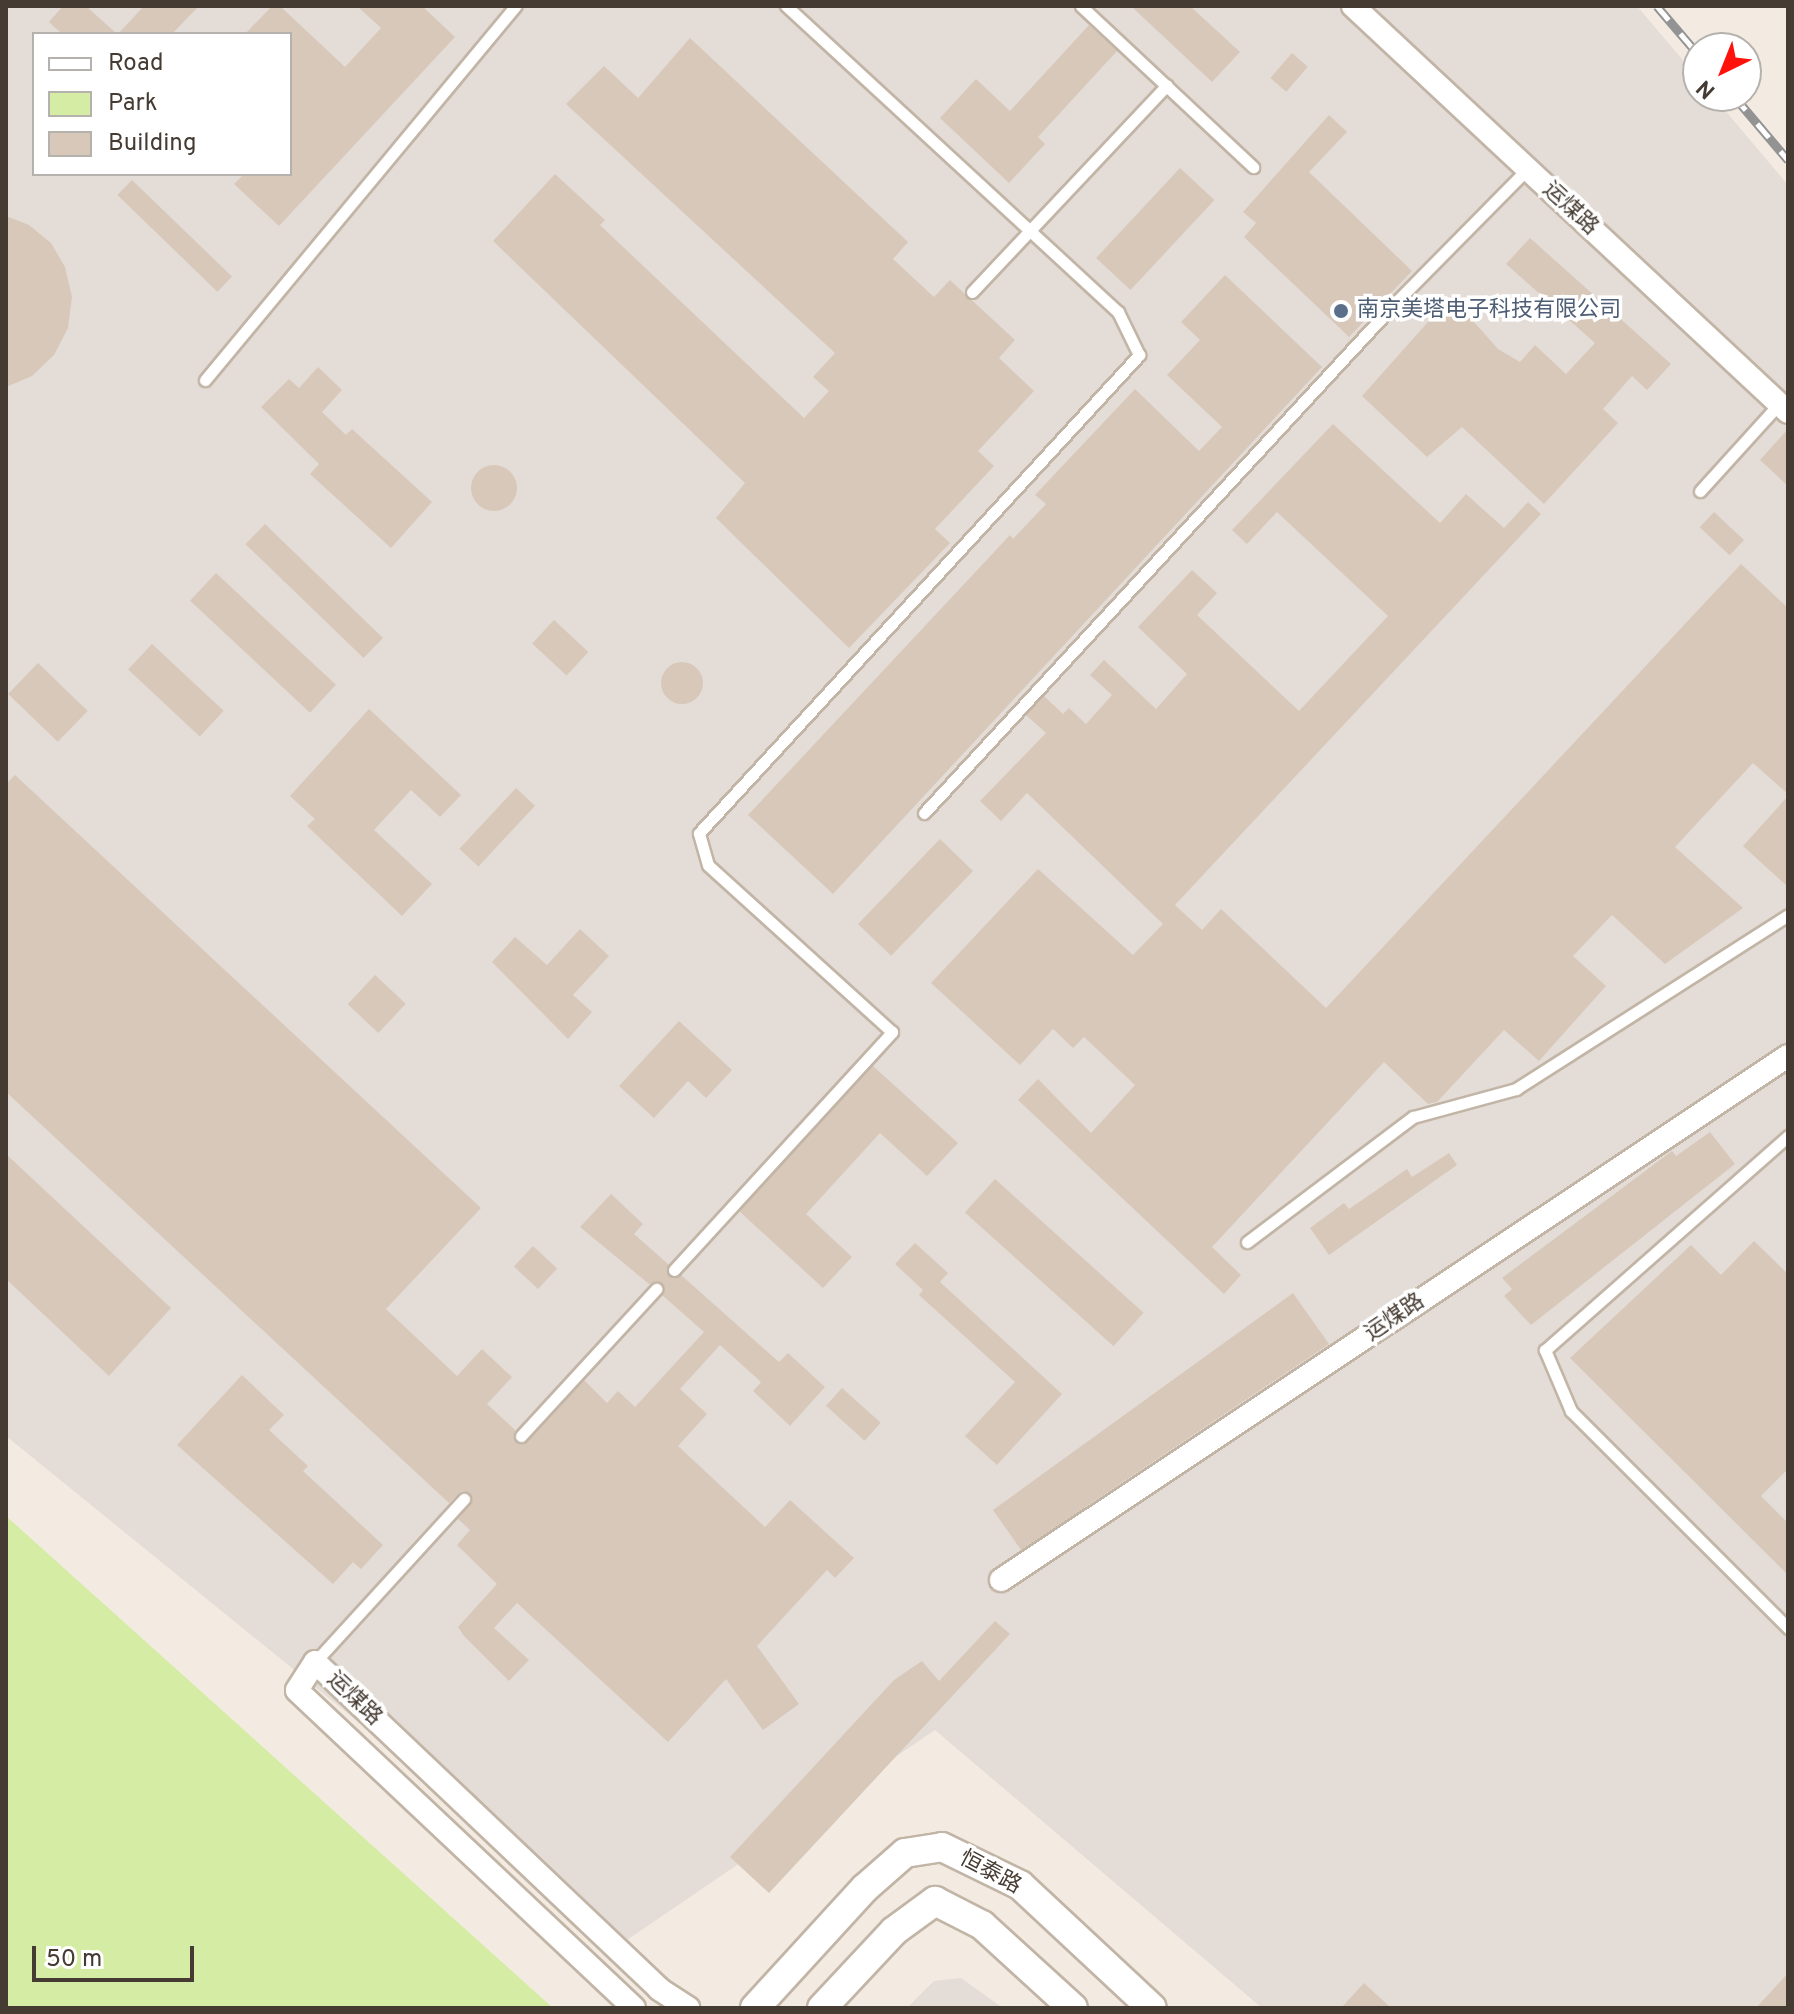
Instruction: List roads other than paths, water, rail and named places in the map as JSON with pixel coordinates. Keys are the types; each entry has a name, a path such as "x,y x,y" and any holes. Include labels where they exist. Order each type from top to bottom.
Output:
{"street":[{"name":"运煤路","path":"1353,6 1783,408"},
{"name":"运煤路","path":"1001,1580 1788,1056"},
{"name":"运煤路","path":"634,2008 297,1690 315,1662 659,1989 688,2008"},
{"name":"恒泰路","path":"755,2008 865,1888 905,1853 942,1847 1020,1885 1152,2008"},
{"path":"822,2008 894,1931 935,1901 982,1925 1073,2008"}],"lane":[{"path":"205,380 516,6"},
{"path":"674,1270 892,1032 708,865 699,833 1139,355 1118,312 786,6"},
{"path":"1081,6 1253,167"},
{"path":"972,292 1167,85"},
{"path":"924,813 1397,301 1527,169"},
{"path":"1700,491 1783,408"},
{"path":"1247,1242 1413,1117 1516,1089 1788,915"},
{"path":"1788,1136 1545,1350 1571,1411 1788,1628"},
{"path":"521,1436 656,1289"},
{"path":"315,1662 464,1499"}],"railway":[{"path":"1657,6 1682,35"},
{"path":"1748,112 1788,160"}],"place":[{"name":"南京美塔电子科技有限公司","path":"1341,311"}]}
